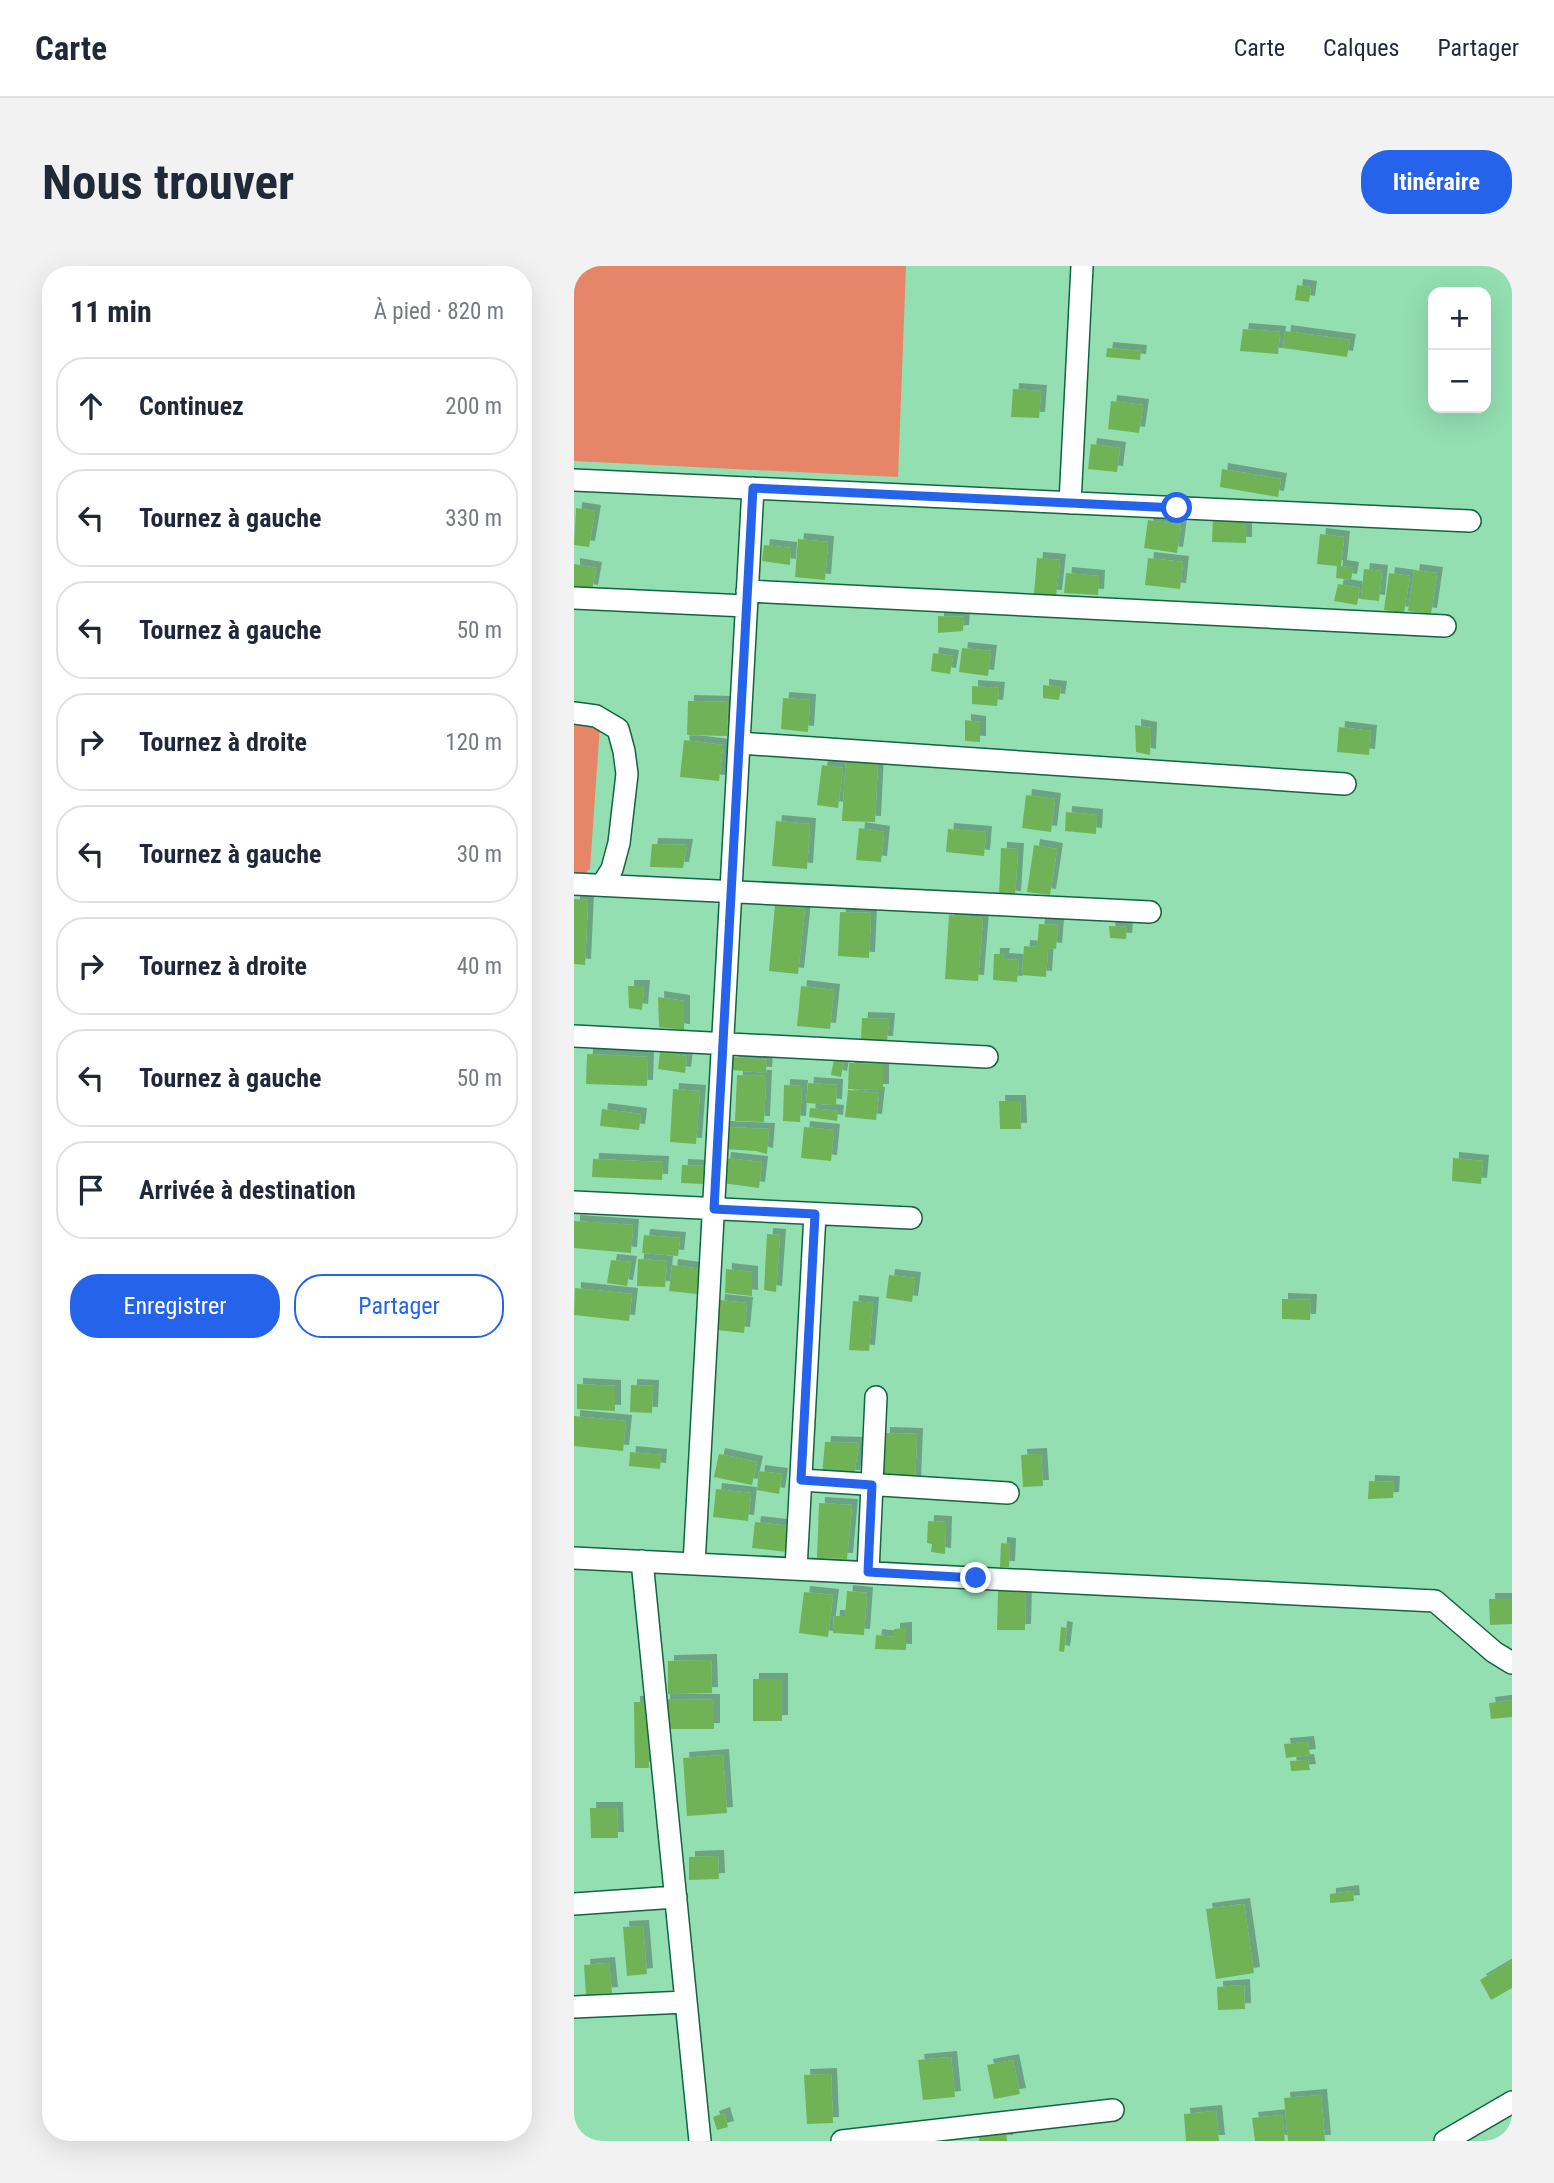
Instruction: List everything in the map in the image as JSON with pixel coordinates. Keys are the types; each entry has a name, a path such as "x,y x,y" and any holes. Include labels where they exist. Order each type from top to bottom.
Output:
{"street":[{"path":"1070,503 1082,266"},
{"path":"574,480 1469,521"},
{"path":"694,1564 753,488"},
{"path":"574,598 747,598 1445,626"},
{"path":"574,713 596,716 618,729 624,751 627,774 619,844 612,869 602,885"},
{"path":"739,743 1345,784"},
{"path":"574,884 1150,912"},
{"path":"574,1052 574,1037 987,1057"},
{"path":"574,1202 911,1218"},
{"path":"796,1569 815,1214"},
{"path":"868,1572 876,1397"},
{"path":"801,1480 1007,1493"},
{"path":"574,1558 1435,1601 1494,1652 1512,1663"},
{"path":"642,1561 700,2141"},
{"path":"574,1904 676,1897"},
{"path":"574,2007 686,2002"},
{"path":"1445,2141 1512,2102"},
{"path":"842,2141 1113,2110"}],"shaded area":[{"path":"574,266 906,266 898,477 574,461"},
{"path":"574,723 600,725 590,869 580,877 574,877"}],"building":[{"path":"1297,285 1311,287 1309,302 1295,300"},
{"path":"1243,329 1280,332 1278,354 1240,351"},
{"path":"1285,331 1350,340 1347,357 1283,348"},
{"path":"1107,348 1141,351 1140,360 1106,357"},
{"path":"1013,389 1041,391 1039,418 1011,417"},
{"path":"1111,401 1143,405 1139,433 1108,429"},
{"path":"1091,444 1120,448 1117,472 1088,469"},
{"path":"1222,469 1281,479 1278,497 1220,487"},
{"path":"576,508 595,511 589,547 574,545"},
{"path":"1213,517 1246,518 1246,543 1212,542"},
{"path":"1148,520 1181,525 1177,553 1144,548"},
{"path":"1320,534 1344,537 1341,566 1353,568 1351,580 1336,578 1337,566 1317,564"},
{"path":"798,539 828,542 825,580 795,577"},
{"path":"764,545 791,548 790,565 762,561"},
{"path":"1037,558 1060,560 1056,596 1034,594"},
{"path":"1148,558 1183,562 1180,589 1145,585"},
{"path":"574,564 596,568 592,591 574,588"},
{"path":"1364,569 1382,571 1379,601 1361,599"},
{"path":"1414,570 1437,573 1431,614 1408,611"},
{"path":"1066,573 1099,576 1098,595 1064,593"},
{"path":"1389,573 1410,576 1404,613 1384,610"},
{"path":"1338,584 1360,588 1357,605 1334,601"},
{"path":"938,616 964,617 963,631 938,633"},
{"path":"962,648 991,651 988,676 959,672"},
{"path":"933,653 953,656 950,674 931,671"},
{"path":"1043,685 1061,687 1059,700 1043,698"},
{"path":"972,686 999,688 997,706 972,704"},
{"path":"783,698 810,700 808,732 781,729"},
{"path":"688,701 728,702 727,736 687,735"},
{"path":"965,720 980,722 980,742 965,741"},
{"path":"1135,725 1151,728 1150,755 1136,752"},
{"path":"1339,727 1371,731 1369,755 1337,752"},
{"path":"684,740 723,745 719,781 680,777"},
{"path":"846,759 878,761 875,822 842,821"},
{"path":"822,765 843,768 838,808 817,805"},
{"path":"1026,795 1055,799 1051,832 1022,828"},
{"path":"1066,812 1097,815 1096,834 1065,831"},
{"path":"776,821 810,824 807,869 772,866"},
{"path":"859,828 884,832 881,862 856,860"},
{"path":"948,829 986,832 984,856 946,852"},
{"path":"652,844 687,845 683,868 650,867"},
{"path":"1034,845 1057,849 1050,895 1027,892"},
{"path":"1001,848 1018,849 1015,897 999,896"},
{"path":"574,899 588,900 585,965 574,964"},
{"path":"775,905 805,908 798,974 769,971"},
{"path":"840,912 871,913 869,958 838,956"},
{"path":"949,915 983,918 978,981 945,979"},
{"path":"1039,924 1058,925 1056,949 1048,948 1046,977 1022,975 1024,946 1037,947"},
{"path":"1109,926 1127,927 1126,939 1110,938"},
{"path":"994,954 1004,954 1003,959 1019,960 1017,982 993,980"},
{"path":"628,986 644,986 642,1010 629,1008"},
{"path":"801,986 834,990 830,1029 797,1026"},
{"path":"658,997 684,1001 684,1030 659,1027"},
{"path":"862,1018 889,1019 887,1042 861,1041"},
{"path":"660,1052 687,1056 685,1073 658,1069"},
{"path":"587,1054 648,1057 647,1086 586,1084"},
{"path":"733,1057 767,1060 766,1073 732,1070"},
{"path":"834,1059 844,1061 841,1077 831,1075"},
{"path":"849,1063 883,1064 883,1090 848,1089"},
{"path":"737,1075 766,1076 764,1122 735,1121"},
{"path":"808,1083 837,1085 836,1105 806,1103"},
{"path":"784,1085 802,1086 800,1122 783,1121"},
{"path":"673,1089 700,1091 696,1144 670,1142"},
{"path":"848,1090 879,1093 876,1120 845,1117"},
{"path":"999,1101 1020,1101 1021,1129 1000,1129"},
{"path":"810,1108 838,1111 837,1121 809,1117"},
{"path":"602,1109 641,1114 639,1130 600,1126"},
{"path":"723,1127 769,1129 767,1154 722,1149"},
{"path":"804,1127 834,1130 831,1161 801,1158"},
{"path":"725,1158 762,1162 759,1188 722,1183"},
{"path":"1453,1158 1483,1161 1481,1184 1452,1181"},
{"path":"593,1159 663,1162 662,1180 592,1177"},
{"path":"682,1165 704,1166 703,1184 681,1183"},
{"path":"574,1221 633,1225 631,1253 574,1248"},
{"path":"767,1234 780,1235 776,1292 764,1290"},
{"path":"644,1235 680,1238 678,1256 642,1253"},
{"path":"638,1259 667,1261 665,1287 637,1286"},
{"path":"611,1260 631,1262 627,1286 607,1283"},
{"path":"672,1265 701,1269 697,1294 669,1291"},
{"path":"726,1269 752,1272 752,1296 725,1293"},
{"path":"889,1275 915,1278 912,1302 886,1298"},
{"path":"575,1288 632,1294 629,1321 574,1315"},
{"path":"1282,1299 1311,1300 1310,1320 1282,1319"},
{"path":"719,1300 747,1303 744,1333 717,1330"},
{"path":"853,1301 873,1303 869,1351 849,1350"},
{"path":"577,1384 615,1386 615,1411 577,1409"},
{"path":"631,1385 653,1386 652,1413 630,1412"},
{"path":"574,1416 626,1421 623,1451 574,1446"},
{"path":"884,1433 917,1434 915,1485 883,1484"},
{"path":"825,1442 859,1443 854,1476 822,1475"},
{"path":"630,1452 661,1455 660,1469 629,1466"},
{"path":"719,1454 757,1462 752,1485 714,1477"},
{"path":"1041,1454 1043,1486 1023,1487 1021,1455"},
{"path":"759,1471 782,1474 779,1494 757,1490"},
{"path":"1369,1481 1394,1482 1393,1498 1368,1499"},
{"path":"716,1489 751,1493 748,1521 713,1517"},
{"path":"819,1503 852,1505 847,1559 817,1558"},
{"path":"928,1521 946,1522 945,1554 931,1552 932,1544 927,1543"},
{"path":"755,1522 790,1526 787,1552 752,1548"},
{"path":"1001,1543 1010,1544 1009,1567 1000,1567"},
{"path":"847,1591 867,1593 864,1635 833,1633 834,1616 845,1616"},
{"path":"998,1591 1026,1591 1025,1630 997,1630"},
{"path":"804,1592 833,1595 828,1637 799,1633"},
{"path":"1489,1599 1512,1599 1512,1624 1490,1625"},
{"path":"1061,1627 1067,1628 1064,1652 1059,1651"},
{"path":"906,1628 906,1650 875,1649 876,1635 894,1637 894,1629"},
{"path":"711,1660 712,1693 668,1694 668,1661"},
{"path":"753,1679 782,1679 782,1721 753,1721"},
{"path":"664,1699 714,1700 714,1729 664,1729"},
{"path":"1512,1700 1512,1717 1491,1719 1489,1703"},
{"path":"634,1702 647,1702 649,1768 635,1768"},
{"path":"1308,1742 1310,1755 1286,1758 1284,1744"},
{"path":"723,1755 727,1813 687,1816 683,1758"},
{"path":"1308,1760 1310,1770 1291,1771 1290,1761"},
{"path":"590,1808 617,1808 618,1838 591,1838"},
{"path":"718,1856 719,1879 689,1880 689,1857"},
{"path":"1353,1891 1354,1901 1330,1903 1330,1894"},
{"path":"1244,1904 1254,1973 1216,1979 1206,1909"},
{"path":"643,1926 647,1974 627,1976 623,1927"},
{"path":"1512,1961 1512,1988 1491,2000 1480,1980"},
{"path":"609,1963 612,1993 586,1995 584,1965"},
{"path":"1244,1985 1245,2009 1218,2010 1217,1987"},
{"path":"951,2057 955,2097 923,2100 918,2060"},
{"path":"1013,2060 1020,2094 994,2099 987,2065"},
{"path":"831,2074 833,2123 807,2124 804,2075"},
{"path":"1321,2095 1325,2141 1288,2141 1284,2098"},
{"path":"1216,2111 1219,2141 1186,2141 1184,2114"},
{"path":"724,2113 728,2127 717,2130 713,2117"},
{"path":"1282,2115 1285,2141 1255,2141 1252,2118"},
{"path":"1006,2129 1007,2141 979,2141 979,2130"}],"route":[{"path":"976,1578 868,1572 872,1485 801,1480 815,1214 714,1209 753,488 1177,508"}]}
